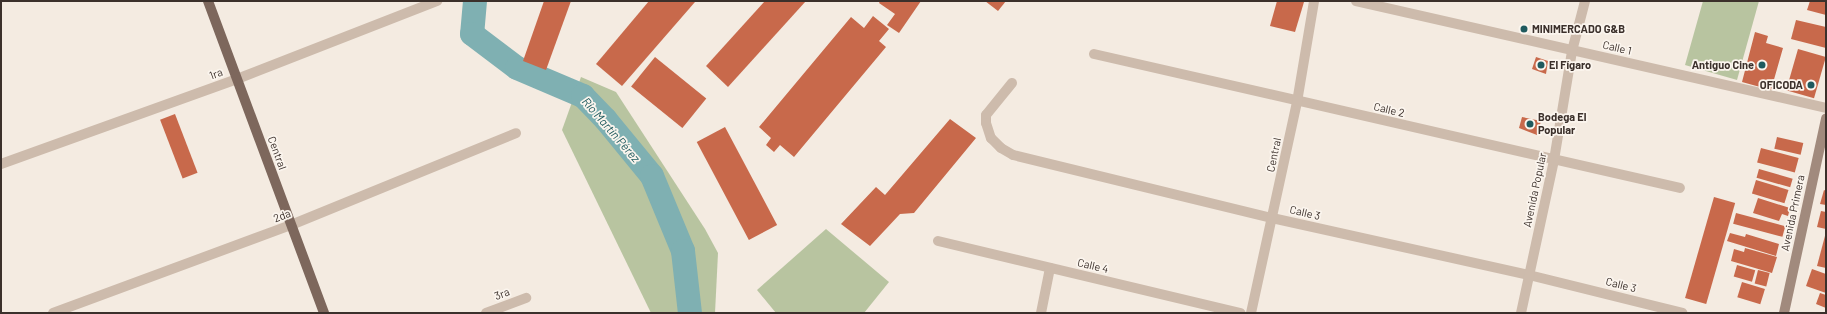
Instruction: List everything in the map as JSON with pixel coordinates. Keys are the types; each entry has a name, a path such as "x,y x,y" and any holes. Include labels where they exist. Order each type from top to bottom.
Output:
{"main road":[{"name":"Central","path":"208,1 324,313"},
{"name":"Avenida Primera","path":"1784,313 1826,118"}],"street":[{"name":"1ra","path":"1,164 237,79 438,1"},
{"name":"Central","path":"1251,313 1297,102 1314,1"},
{"name":"Calle 1","path":"1356,1 1826,108"},
{"name":"Avenida Popular","path":"1521,313 1554,160 1572,51 1585,1"},
{"name":"Calle 2","path":"1094,54 1297,102 1680,188"},
{"name":"Calle 3","path":"1012,83 986,115 986,123 991,138 1001,148 1013,155 1272,218 1529,275 1682,313"},
{"name":"2da","path":"53,313 291,226 516,133"},
{"name":"Calle 4","path":"938,241 1241,313"},
{"path":"1041,313 1050,268"},
{"name":"3ra","path":"486,313 526,298"}],"green space":[{"path":"1703,1 1759,1 1737,80 1685,65"},
{"path":"581,77 616,92 705,229 718,253 715,313 651,313 562,130"},
{"path":"826,229 889,282 864,313 776,313 757,290"}],"building":[{"path":"544,1 571,1 546,70 523,61"},
{"path":"649,1 695,2 622,86 596,64"},
{"path":"765,1 806,1 728,87 706,66"},
{"path":"880,1 921,1 899,33 887,25 895,14 879,3"},
{"path":"985,1 1006,1 998,11"},
{"path":"1277,1 1304,2 1295,32 1270,26"},
{"path":"1810,1 1826,1 1826,15 1807,10"},
{"path":"873,16 889,29 879,41 886,47 794,157 780,145 774,152 766,145 771,138 759,127 851,17 864,28"},
{"path":"1796,20 1826,27 1826,48 1791,39"},
{"name":"Antiguo Cine","path":"1755,32 1768,36 1766,43 1783,48 1771,90 1742,82"},
{"path":"1798,49 1826,57 1814,98 1786,90"},
{"path":"655,57 706,99 682,128 631,87"},
{"name":"El Fígaro","path":"1536,57 1548,61 1546,74 1532,69"},
{"path":"175,114 198,173 183,179 160,120"},
{"name":"Bodega El Popular","path":"1522,117 1541,121 1537,135 1519,128"},
{"path":"950,119 976,138 914,213 900,214 870,246 841,224 876,187 885,195"},
{"path":"725,127 777,225 749,240 697,142"},
{"path":"1777,137 1803,143 1801,155 1774,149"},
{"path":"1761,148 1799,158 1795,173 1757,162"},
{"path":"1759,169 1793,179 1790,187 1757,178"},
{"path":"1756,180 1789,190 1784,203 1752,193"},
{"path":"1824,190 1826,191 1826,205 1820,204"},
{"path":"1714,197 1735,203 1706,304 1685,298"},
{"path":"1758,198 1790,208 1788,216 1782,214 1779,221 1753,213"},
{"path":"1821,211 1826,212 1826,229 1817,227"},
{"path":"1736,213 1785,226 1782,237 1733,224"},
{"path":"1826,232 1826,268 1817,266"},
{"path":"1730,233 1745,237 1746,234 1779,244 1776,256 1727,241"},
{"path":"1745,248 1777,257 1772,273 1731,261 1734,249 1744,252"},
{"path":"1737,265 1755,270 1752,282 1734,277"},
{"path":"1812,269 1826,274 1826,293 1806,286"},
{"path":"1758,270 1770,273 1766,286 1755,284"},
{"path":"1742,282 1765,289 1760,304 1737,297"},
{"path":"1820,293 1826,295 1826,308 1816,304"}],"waterway":[{"name":"Río Martín Pérez","path":"475,1 472,34 517,68 583,96 606,120 652,176 683,251 690,313"}],"place":[{"name":"MINIMERCADO G&B","path":"1524,29"},
{"name":"El Fígaro","path":"1541,65"},
{"name":"Antiguo Cine","path":"1762,65"},
{"name":"OFICODA","path":"1811,85"},
{"name":"Bodega El Popular","path":"1530,124"}]}
